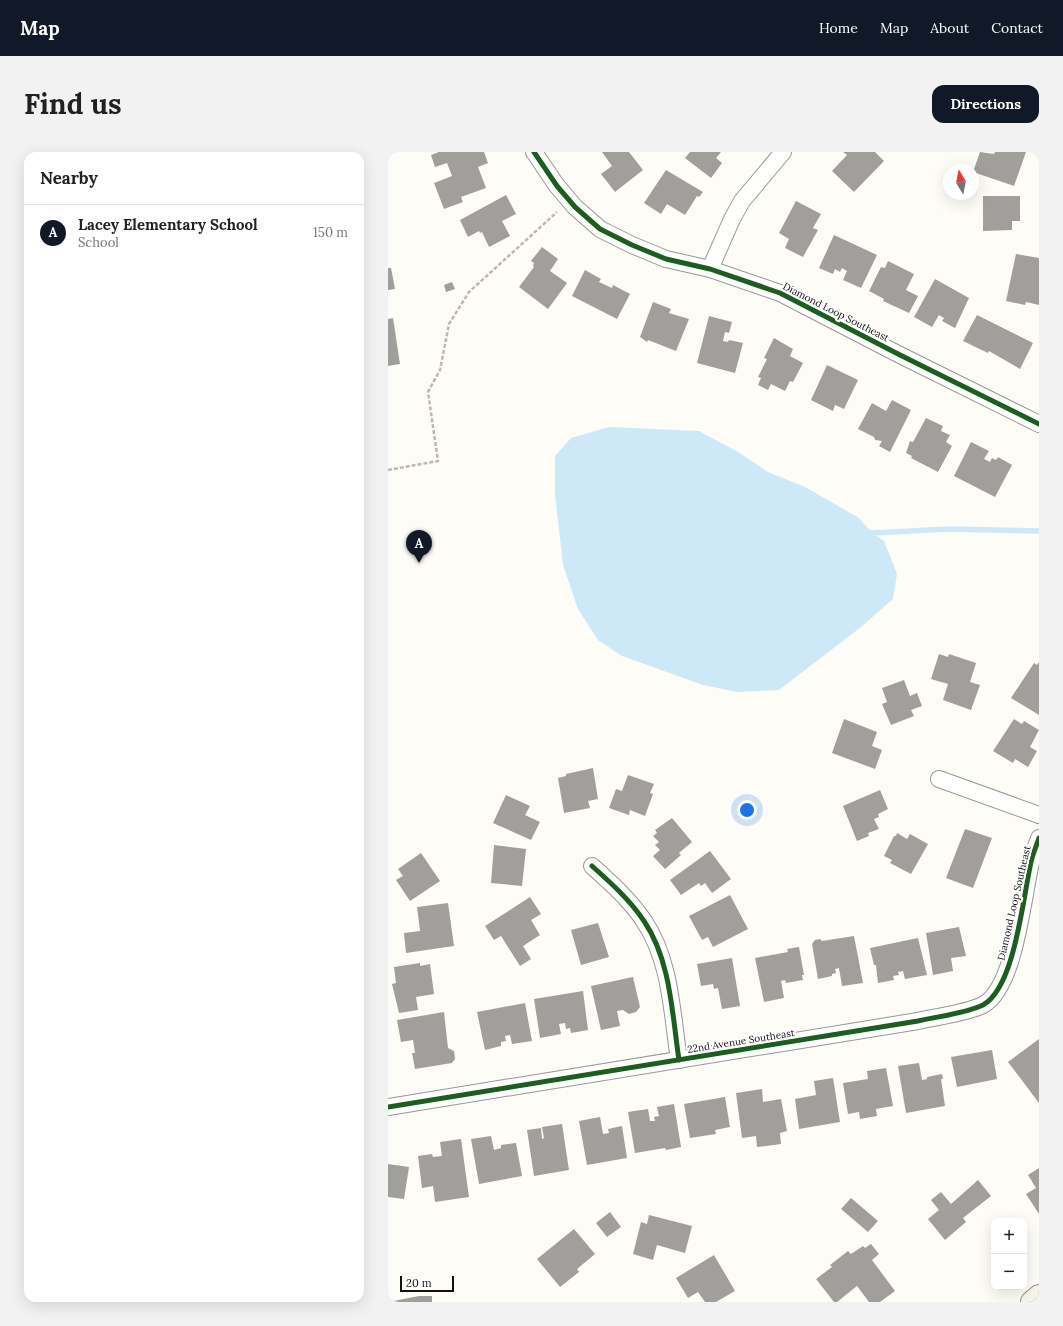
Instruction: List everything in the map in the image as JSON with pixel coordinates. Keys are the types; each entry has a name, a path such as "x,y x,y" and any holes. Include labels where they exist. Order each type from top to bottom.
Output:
{"street":[{"name":"Diamond Loop Southeast","path":"534,152 556,186 575,207 600,229 632,245 666,258 710,269 780,293 900,356 1038,422"},
{"path":"710,269 732,219 742,201 783,152"},
{"path":"939,779 1039,815"},
{"name":"Diamond Loop Southeast","path":"997,994 1012,956 1032,857 1039,838"},
{"path":"592,866 623,894 645,922 657,948 666,972 679,1060"},
{"name":"22nd Avenue Southeast","path":"388,1107 918,1021 970,1010 984,1004 997,994"},
{"path":"1032,1302 1039,1296"}],"path":[{"path":"388,470 438,461 428,392 440,370 449,324 469,292 557,211"}],"water":[{"path":"609,427 699,431 738,452 768,472 805,487 859,518 872,533 884,541 897,574 893,599 861,627 779,690 737,692 703,685 622,656 598,640 578,609 563,565 555,494 555,456 571,438"}],"building":[{"path":"439,152 484,152 488,163 478,167 486,188 461,197 463,202 444,209 434,183 452,176 447,163 435,167 431,155"},
{"path":"602,152 629,152 643,170 615,192 601,174 612,166"},
{"path":"690,152 721,152 716,158 722,163 711,178 685,158"},
{"path":"843,152 875,152 884,161 854,192 832,171 847,155"},
{"path":"980,152 994,154 995,152 1026,152 1014,186 979,174 979,164 976,164"},
{"path":"666,170 703,192 699,197 697,196 685,215 667,204 661,214 644,203"},
{"path":"506,195 516,214 502,221 510,236 489,247 482,232 480,233 479,231 468,237 460,220"},
{"path":"983,196 1020,196 1020,221 1012,221 1012,230 983,231"},
{"path":"796,201 821,214 813,228 818,230 803,257 785,248 789,239 779,233"},
{"path":"834,235 877,255 861,288 843,280 847,271 842,268 840,272 835,269 833,274 819,268"},
{"path":"542,247 558,259 550,271 567,283 548,309 519,287 534,267 534,263 531,261"},
{"path":"1016,254 1039,258 1039,305 1026,302 1025,305 1006,301"},
{"path":"888,261 914,274 906,290 918,296 909,313 883,301 884,299 869,291 881,267 885,268"},
{"path":"388,268 391,268 395,289 388,290"},
{"path":"585,270 601,279 599,282 612,288 613,285 630,294 617,319 572,296"},
{"path":"935,279 969,298 955,328 942,321 944,318 939,315 932,327 914,317"},
{"path":"452,282 455,289 446,292 444,285"},
{"path":"653,302 671,309 669,313 689,319 676,351 648,340 647,342 640,337"},
{"path":"977,315 1033,343 1020,369 989,351 988,353 963,341"},
{"path":"709,316 732,322 729,333 725,332 723,341 728,342 729,340 743,343 735,373 697,363"},
{"path":"393,318 400,364 388,366 388,319"},
{"path":"774,338 793,349 790,356 803,363 793,382 790,381 785,391 771,384 768,390 758,385 761,378 758,377 767,359 764,358"},
{"path":"827,365 858,380 844,409 835,405 833,411 811,400"},
{"path":"892,400 911,410 890,452 879,446 882,441 875,440 874,437 858,429 872,403 886,411"},
{"path":"926,418 943,426 941,431 950,435 946,442 952,446 938,472 911,458 912,456 906,453 910,441 913,442"},
{"path":"971,442 989,451 984,459 990,462 992,458 996,460 998,457 1012,465 995,497 954,476"},
{"path":"939,654 948,657 949,654 976,663 970,682 980,685 971,710 943,700 948,684 931,679"},
{"path":"1039,662 1039,715 1011,698 1034,663 1037,665"},
{"path":"904,680 910,696 917,693 922,706 911,710 914,716 891,725 882,704 887,702 882,688"},
{"path":"844,719 877,732 872,746 882,750 875,769 832,753"},
{"path":"1014,719 1022,724 1024,721 1039,730 1030,747 1037,751 1028,767 1015,759 1013,763 993,751"},
{"path":"593,768 598,799 588,801 590,808 564,813 558,778 566,776 566,774"},
{"path":"628,775 654,784 650,793 653,794 645,816 630,810 629,815 609,808 616,789 622,791"},
{"path":"880,790 888,809 878,814 879,817 874,819 879,829 868,833 869,836 857,841 843,806"},
{"path":"506,795 530,806 525,815 540,822 531,840 493,823"},
{"path":"672,818 692,842 679,853 681,855 665,869 653,856 660,850 655,845 659,842 653,836 657,833 655,830"},
{"path":"965,829 992,838 973,888 946,878"},
{"path":"897,833 907,839 910,834 928,844 911,874 890,863 892,860 884,856"},
{"path":"494,845 526,849 522,886 491,883"},
{"path":"710,851 731,879 712,893 705,883 701,886 699,883 681,895 670,880"},
{"path":"421,853 440,881 410,901 396,880 403,876 398,869"},
{"path":"730,895 748,929 713,947 708,937 702,940 689,916"},
{"path":"530,897 541,914 531,920 540,935 523,946 531,959 520,966 501,936 494,940 485,926"},
{"path":"448,903 454,946 406,953 404,933 420,931 417,907"},
{"path":"598,923 609,957 581,965 571,930"},
{"path":"959,927 966,956 951,958 953,971 933,975 926,933"},
{"path":"854,936 863,983 842,986 839,968 835,969 836,973 832,974 832,976 818,979 812,944 815,940 820,939 822,941"},
{"path":"918,938 927,975 905,979 903,971 898,972 899,975 893,976 894,980 878,983 876,965 874,965 870,948"},
{"path":"799,947 804,975 802,975 803,980 786,983 785,980 781,981 784,998 764,1002 755,958 788,952 787,949"},
{"path":"732,958 740,1006 722,1009 718,988 714,989 713,984 701,986 697,964"},
{"path":"420,963 420,966 430,964 434,994 416,997 418,1010 399,1013 392,984 396,983 394,967"},
{"path":"633,977 640,1007 636,1012 629,1014 623,1010 617,1011 620,1026 601,1030 591,986"},
{"path":"583,991 588,1030 571,1033 570,1028 566,1029 565,1023 559,1024 561,1034 540,1038 534,999"},
{"path":"525,1003 532,1041 512,1044 510,1035 505,1036 506,1041 501,1042 501,1046 485,1050 477,1012"},
{"path":"444,1012 448,1048 454,1051 455,1059 452,1063 415,1069 412,1053 415,1053 413,1040 401,1042 397,1020"},
{"path":"1039,1039 1039,1103 1008,1062"},
{"path":"992,1050 997,1079 957,1087 951,1057"},
{"path":"919,1063 922,1080 927,1079 927,1077 942,1074 943,1079 941,1079 945,1106 906,1113 898,1066"},
{"path":"886,1068 893,1106 876,1109 877,1116 860,1119 859,1112 848,1114 843,1083 868,1079 867,1071"},
{"path":"833,1078 840,1122 799,1129 795,1099 816,1095 814,1081"},
{"path":"762,1089 763,1102 781,1099 787,1131 780,1133 781,1144 757,1147 756,1136 742,1138 736,1093"},
{"path":"725,1097 730,1127 715,1130 716,1134 690,1138 684,1104"},
{"path":"674,1104 681,1147 635,1153 628,1112 648,1109 650,1121 655,1121 654,1117 659,1116 657,1107"},
{"path":"600,1117 603,1134 609,1133 608,1129 622,1126 627,1158 587,1165 579,1121"},
{"path":"562,1124 569,1170 534,1176 527,1130 541,1128 542,1139 544,1138 542,1127"},
{"path":"491,1136 494,1150 501,1148 501,1145 516,1143 522,1176 479,1184 471,1139"},
{"path":"461,1139 469,1197 435,1202 433,1186 422,1188 418,1156 432,1154 433,1157 442,1156 440,1142"},
{"path":"388,1164 409,1167 404,1199 388,1197"},
{"path":"1039,1168 1039,1214 1026,1194 1036,1188 1028,1175"},
{"path":"978,1180 991,1196 963,1218 966,1222 945,1240 928,1219 939,1210 931,1200 941,1192 951,1204"},
{"path":"851,1198 878,1221 868,1232 841,1209"},
{"path":"610,1212 621,1227 607,1237 596,1223"},
{"path":"649,1215 692,1226 685,1253 657,1245 653,1260 633,1254 641,1222 647,1224"},
{"path":"574,1229 595,1254 577,1269 579,1272 560,1287 537,1259"},
{"path":"871,1244 879,1254 872,1260 895,1291 880,1302 869,1302 857,1286 837,1302 834,1302 816,1279 832,1267 830,1265 848,1251 851,1254 863,1246 865,1248"},
{"path":"714,1255 735,1291 716,1302 705,1302 698,1292 688,1298 676,1278"},
{"path":"419,1296 432,1296 432,1302 388,1302"}],"waterway":[{"path":"866,531 872,533 949,529 1039,531"}],"cycle path":[{"path":"534,152 557,186 575,207 600,229 632,245 666,259 710,269 780,293 1039,424"},
{"path":"388,1107 918,1021 960,1013 976,1008 983,1005 994,995 1011,960 1032,858 1039,838"},
{"path":"592,866 633,906 653,937 660,953 669,988 679,1060"}],"place":[{"name":"Lacey Elementary School","path":"419,563"}]}
